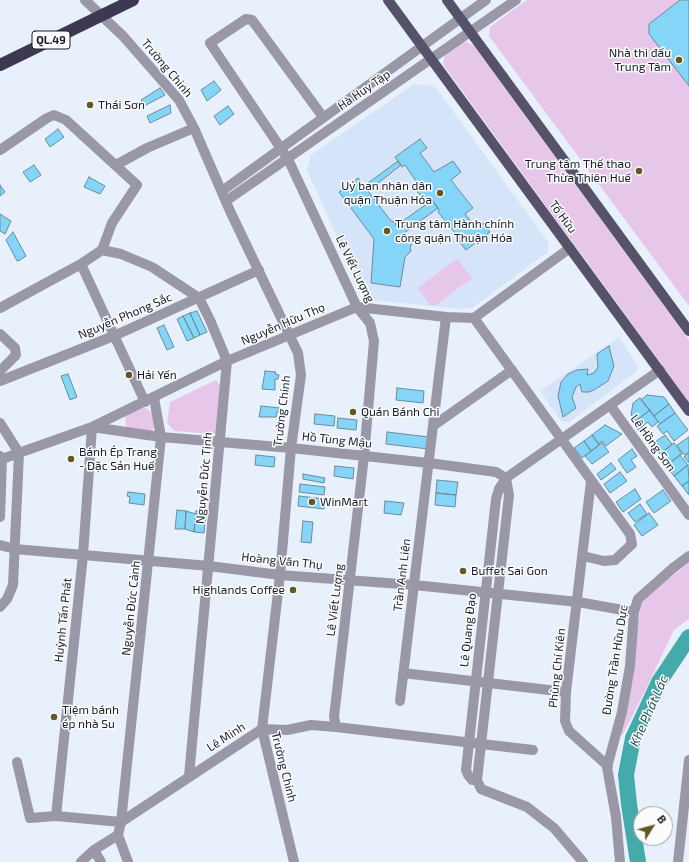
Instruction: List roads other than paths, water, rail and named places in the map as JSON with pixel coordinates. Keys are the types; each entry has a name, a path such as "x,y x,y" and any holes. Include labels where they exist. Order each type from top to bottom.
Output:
{"highway":[{"name":"QL.49","path":"0,65 133,0"}],"main road":[{"name":"Tố Hữu","path":"388,0 689,411"},
{"path":"447,0 689,331"}],"street":[{"name":"Trường Chinh","path":"85,0 143,58 179,100 194,128 226,201 298,353 301,375 291,448 280,576 262,729 294,862"},
{"name":"Hà Huy Tập","path":"222,191 486,0"},
{"name":"Hà Huy Tập","path":"226,201 516,0"},
{"name":"Lê Viết Lượng","path":"323,117 252,20 246,19 210,43 288,159 357,307 370,323 374,341 364,456 334,717 336,727"},
{"path":"0,150 47,118 54,115 66,120 137,185 112,223 102,250 81,264 0,308"},
{"path":"116,165 147,148 194,128"},
{"path":"570,248 474,318 630,534 632,544 615,560 604,560 583,556"},
{"path":"102,250 121,254 152,267 199,298"},
{"name":"Nguyễn Đức Cảnh","path":"81,264 150,400 161,437 121,822 118,835"},
{"name":"Nguyễn Phong Sắc","path":"0,382 116,335 259,270"},
{"name":"Nguyễn Đức Tịnh","path":"189,776 221,443 227,361 199,298"},
{"name":"Nguyễn Hữu Thọ","path":"1,458 92,427 150,400 227,361 357,307 446,317 474,318"},
{"name":"Trần Anh Liên","path":"400,701 446,317"},
{"path":"0,334 15,348 16,355 0,371"},
{"path":"433,426 512,370"},
{"name":"Lê Quang Đạo","path":"479,785 472,780 466,770 496,499 506,478 660,370"},
{"name":"Lê Hồng Sơn","path":"610,405 689,515"},
{"path":"0,423 19,453 13,585 7,600 0,607"},
{"name":"Hồ Tùng Mậu","path":"92,427 161,437 291,448 428,463 496,472 506,478"},
{"name":"Huỳnh Tấn Phát","path":"56,816 83,555 92,427"},
{"path":"0,517 1,458"},
{"name":"Lê Quang Đạo","path":"479,785 487,683 509,495 506,478"},
{"name":"Phùng Chí Kiên","path":"591,482 578,602 566,692 565,721 570,731 608,766"},
{"name":"Hoàng Văn Thụ","path":"0,545 15,549 209,566 280,576 414,585 578,602 634,612"},
{"name":"Đường Trần Hữu Dực","path":"620,862 616,817 608,766 622,712 630,666 634,612 638,599 689,556"},
{"path":"403,673 566,692"},
{"name":"Lê Minh","path":"121,822 262,729 287,730 311,725 534,750"},
{"path":"678,862 689,760"},
{"path":"17,762 30,818 56,816 121,822"},
{"path":"479,785 527,807 554,828 583,862"},
{"path":"80,862 94,850 118,835 128,862"},
{"path":"94,850 101,862"}],"waterway":[{"name":"Khe Phát Lác","path":"638,862 626,775 633,738 659,682 689,637"}],"place":[{"name":"Nhà thi đấu Trung Tâm","path":"679,60"},
{"name":"Thái Sơn","path":"90,105"},
{"name":"Trung tâm Thể thao Thừa Thiên Huế","path":"639,171"},
{"name":"Uỷ ban nhân dân quận Thuận Hóa","path":"440,193"},
{"name":"Trung tâm Hành chính công quận Thuận Hóa","path":"387,231"},
{"name":"Hải Yến","path":"129,375"},
{"name":"Quán Bánh Chi","path":"353,412"},
{"name":"Bánh Ép Trang - Đặc Sản Huế","path":"71,459"},
{"name":"WinMart","path":"312,502"},
{"name":"Buffet Sai Gon","path":"463,571"},
{"name":"Highlands Coffee","path":"293,590"},
{"name":"Tiệm bánh ép nhà Su","path":"54,717"}]}
